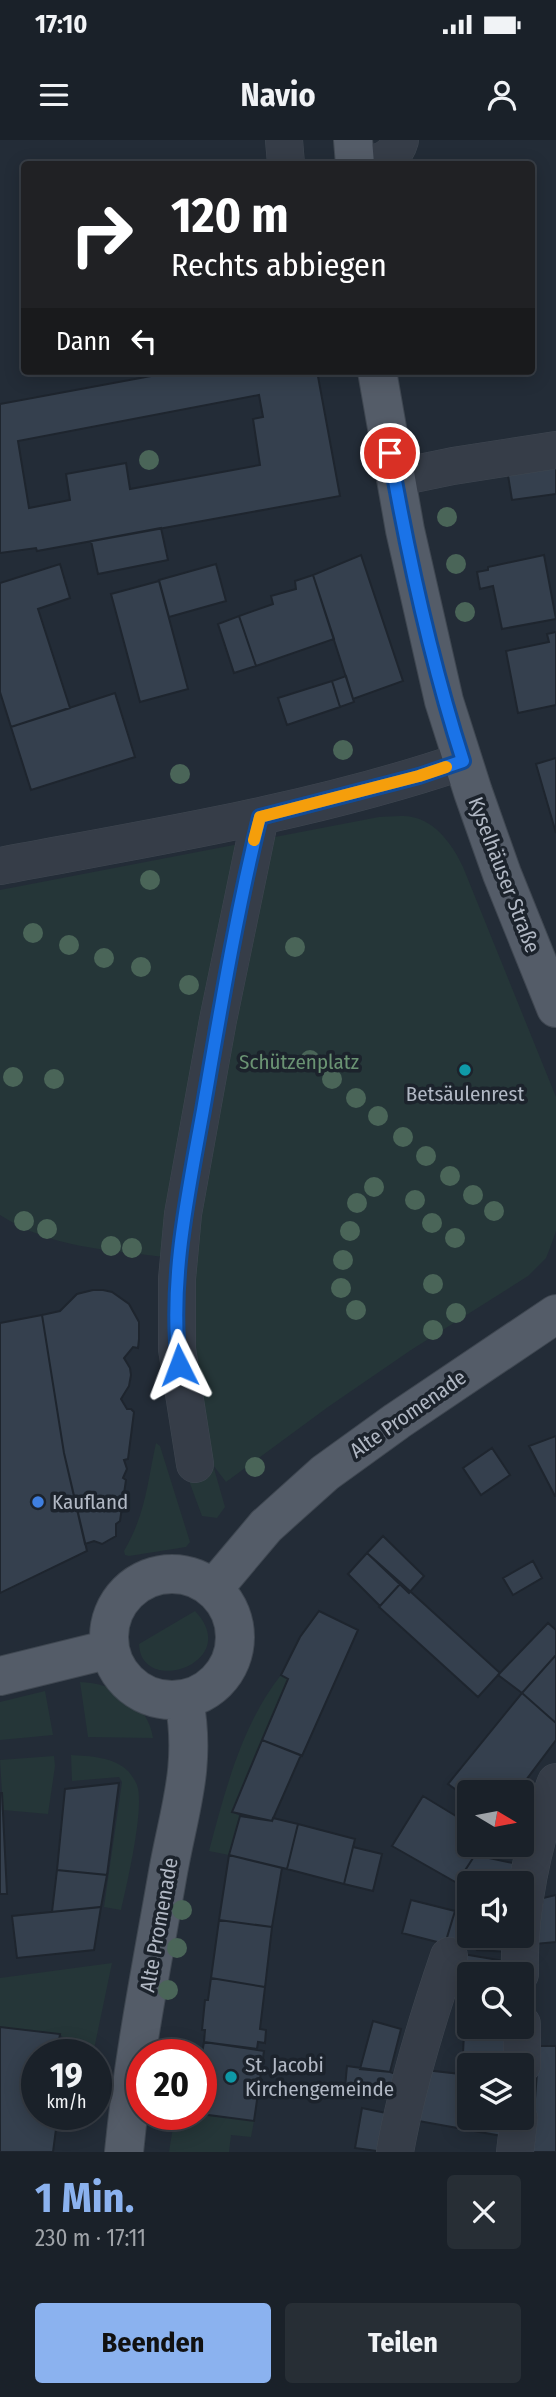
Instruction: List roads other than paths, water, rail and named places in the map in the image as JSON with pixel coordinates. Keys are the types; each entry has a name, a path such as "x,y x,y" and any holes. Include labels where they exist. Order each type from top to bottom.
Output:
{"main road":[{"path":"353,140 355,161"},
{"name":"Kyselhäuser Straße","path":"378,375 395,478 441,686 463,761 502,874 556,1008"},
{"name":"Alte Promenade","path":"213,1589 266,1526 333,1467 556,1314"},
{"path":"169,1574 192,1577 213,1589 221,1597 235,1626 234,1648 227,1669 213,1686 184,1700 164,1700 136,1689 122,1676 110,1648 109,1637 114,1614 127,1594 146,1580 169,1574"},
{"path":"0,1676 110,1648"},
{"name":"Alte Promenade","path":"124,2152 148,1985 188,1774 189,1737 184,1700"}],"street":[{"path":"284,140 286,161"},
{"path":"379,161 392,155 400,140"},
{"path":"395,478 556,450"},
{"path":"0,866 260,817 419,776 463,761"},
{"path":"195,1464 177,1349 177,1279 183,1214 218,1020 260,817"},
{"path":"521,1962 525,1907 532,1865 544,1812 556,1782"},
{"path":"394,2152 416,2061 449,1956"},
{"path":"515,2152 518,2130"}],"place":[{"name":"Betsäulenrest","path":"465,1070"},
{"name":"Kaufland","path":"38,1502"},
{"name":"St. Jacobi Kirchengemeinde","path":"231,2077"}],"park label":[{"name":"Schützenplatz","path":"299,1062"}]}
